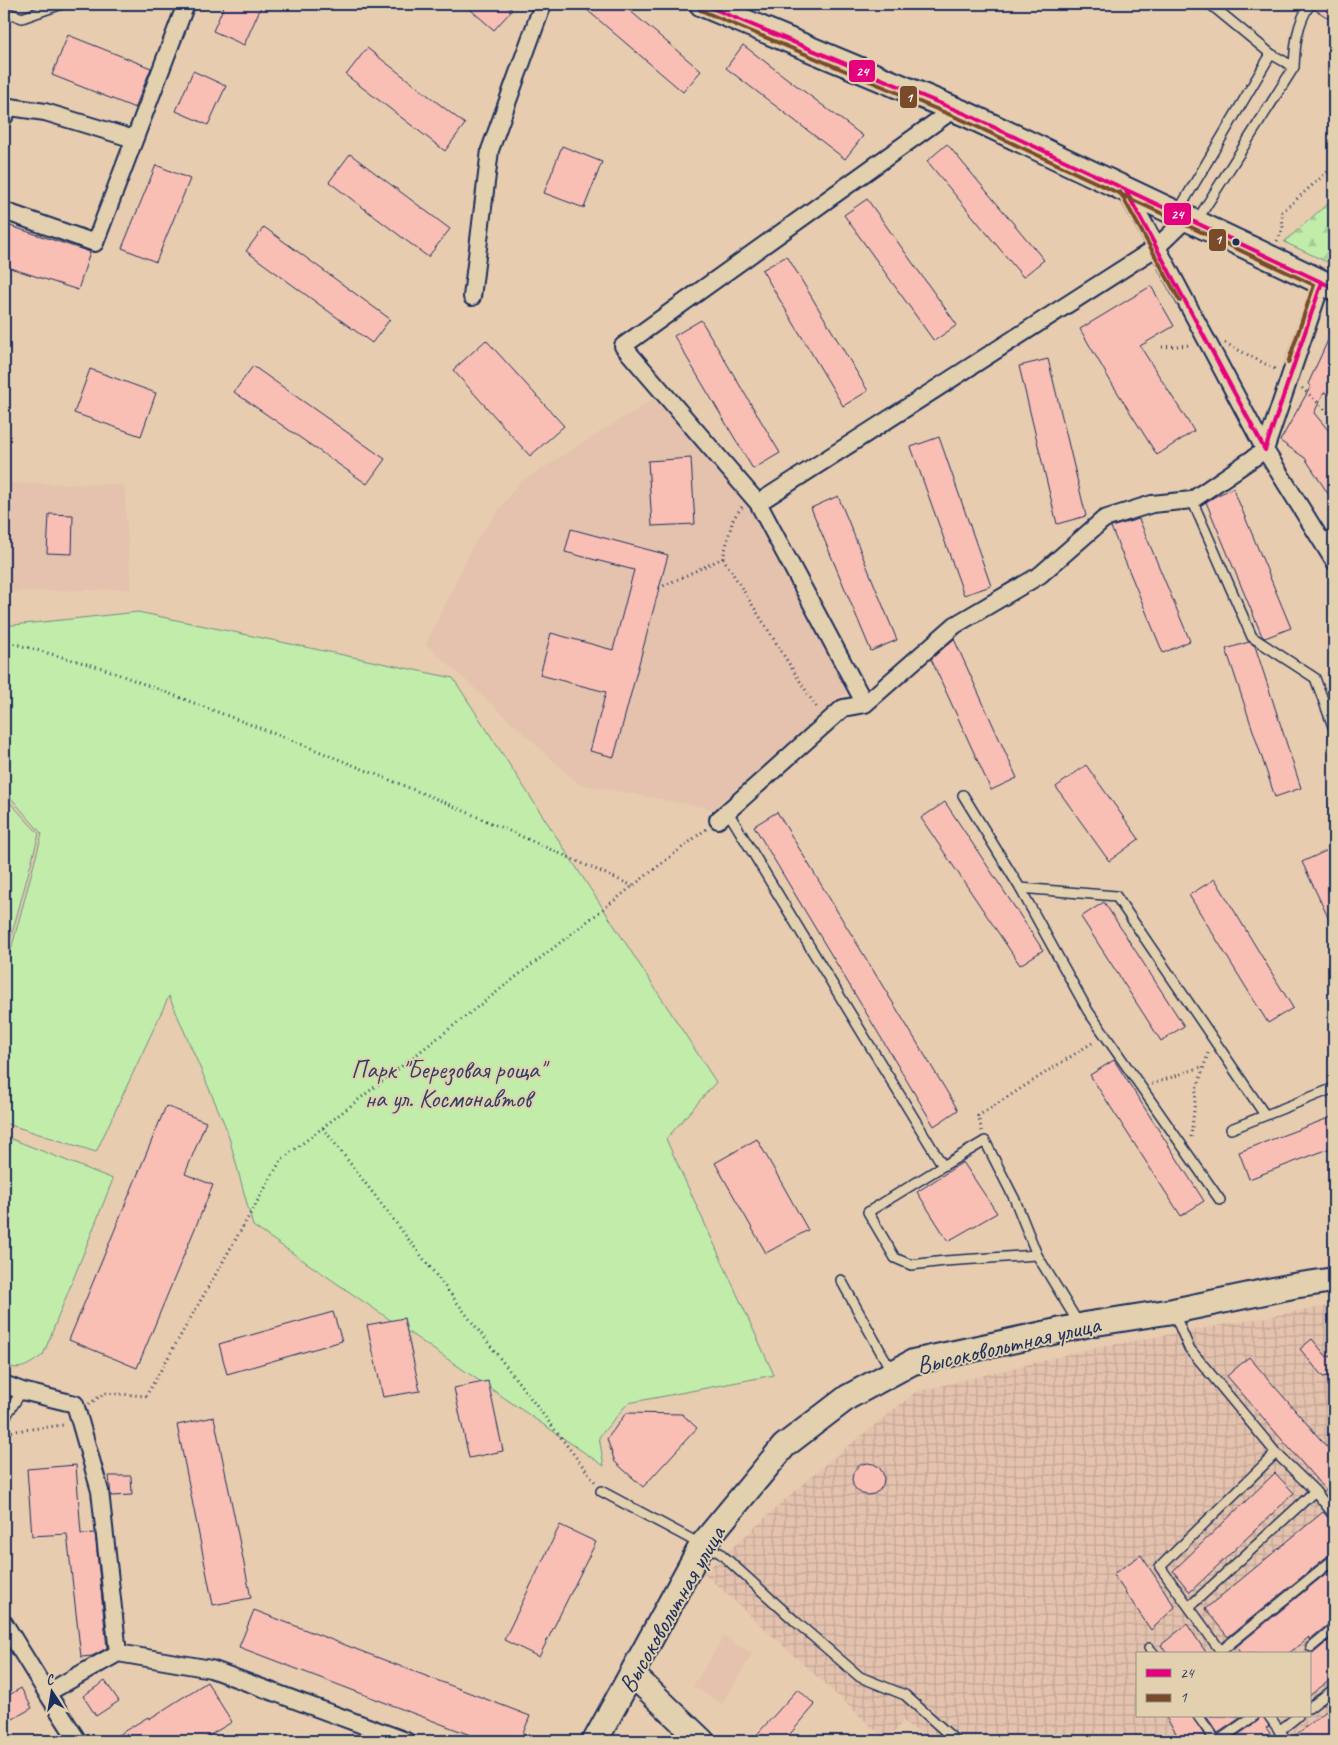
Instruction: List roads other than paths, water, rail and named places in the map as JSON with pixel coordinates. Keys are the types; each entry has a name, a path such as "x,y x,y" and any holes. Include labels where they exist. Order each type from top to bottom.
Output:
{"main road":[{"path":"702,4 954,109 1328,285"},
{"name":"Высоковольтная улица","path":"595,1741 702,1545 784,1446 848,1397 913,1362 1080,1326 1173,1311 1293,1286 1334,1280"},
{"path":"632,1674 702,1741"}],"street":[{"path":"4,211 95,243 186,4"},
{"path":"472,297 490,150 543,4"},
{"path":"4,117 10,107 36,111 134,139"},
{"path":"865,704 758,503 623,346 954,109"},
{"path":"1125,190 1265,450 1328,536 1334,561"},
{"path":"758,503 1157,247 1187,218"},
{"path":"723,816 843,708 865,704 955,625 1040,575 1104,519 1152,504 1192,500 1265,450 1290,377 1328,285"},
{"path":"4,1384 22,1391 74,1404 100,1492 118,1653"},
{"path":"4,1623 46,1694 78,1741"},
{"path":"46,1694 118,1653 211,1669 398,1740"}],"lane":[{"path":"4,10 22,18 62,4"},
{"path":"1210,4 1271,54 1294,68"},
{"path":"1187,218 1294,68 1295,44 1301,17 1310,4"},
{"path":"1187,218 1271,54"},
{"path":"1192,500 1252,637 1315,678 1334,729"},
{"path":"962,795 1020,888 1088,1011 1220,1200"},
{"path":"723,816 943,1166"},
{"path":"1020,888 1116,896 1265,1115"},
{"path":"1231,1129 1334,1088"},
{"path":"1037,1255 912,1265 895,1258 868,1212 985,1141 1015,1200 1037,1255 1080,1326"},
{"path":"841,1280 892,1373"},
{"path":"1173,1311 1189,1348 1276,1453 1314,1491 1334,1515"},
{"path":"4,1419 22,1391"},
{"path":"1276,1453 1160,1567 1222,1652 1334,1559"},
{"path":"601,1490 720,1553 860,1677 905,1695 956,1741"},
{"path":"1189,1608 1314,1491"},
{"path":"1311,1647 1334,1628"},
{"path":"1310,1707 1334,1689"},
{"path":"1200,1718 1217,1741 1251,1718"},
{"path":"1270,1718 1287,1741"},
{"path":"1279,1731 1295,1718"}],"park label":[{"name":"Парк \"Березовая роща\" на ул. Космонавтов","path":"448,1084"}]}
